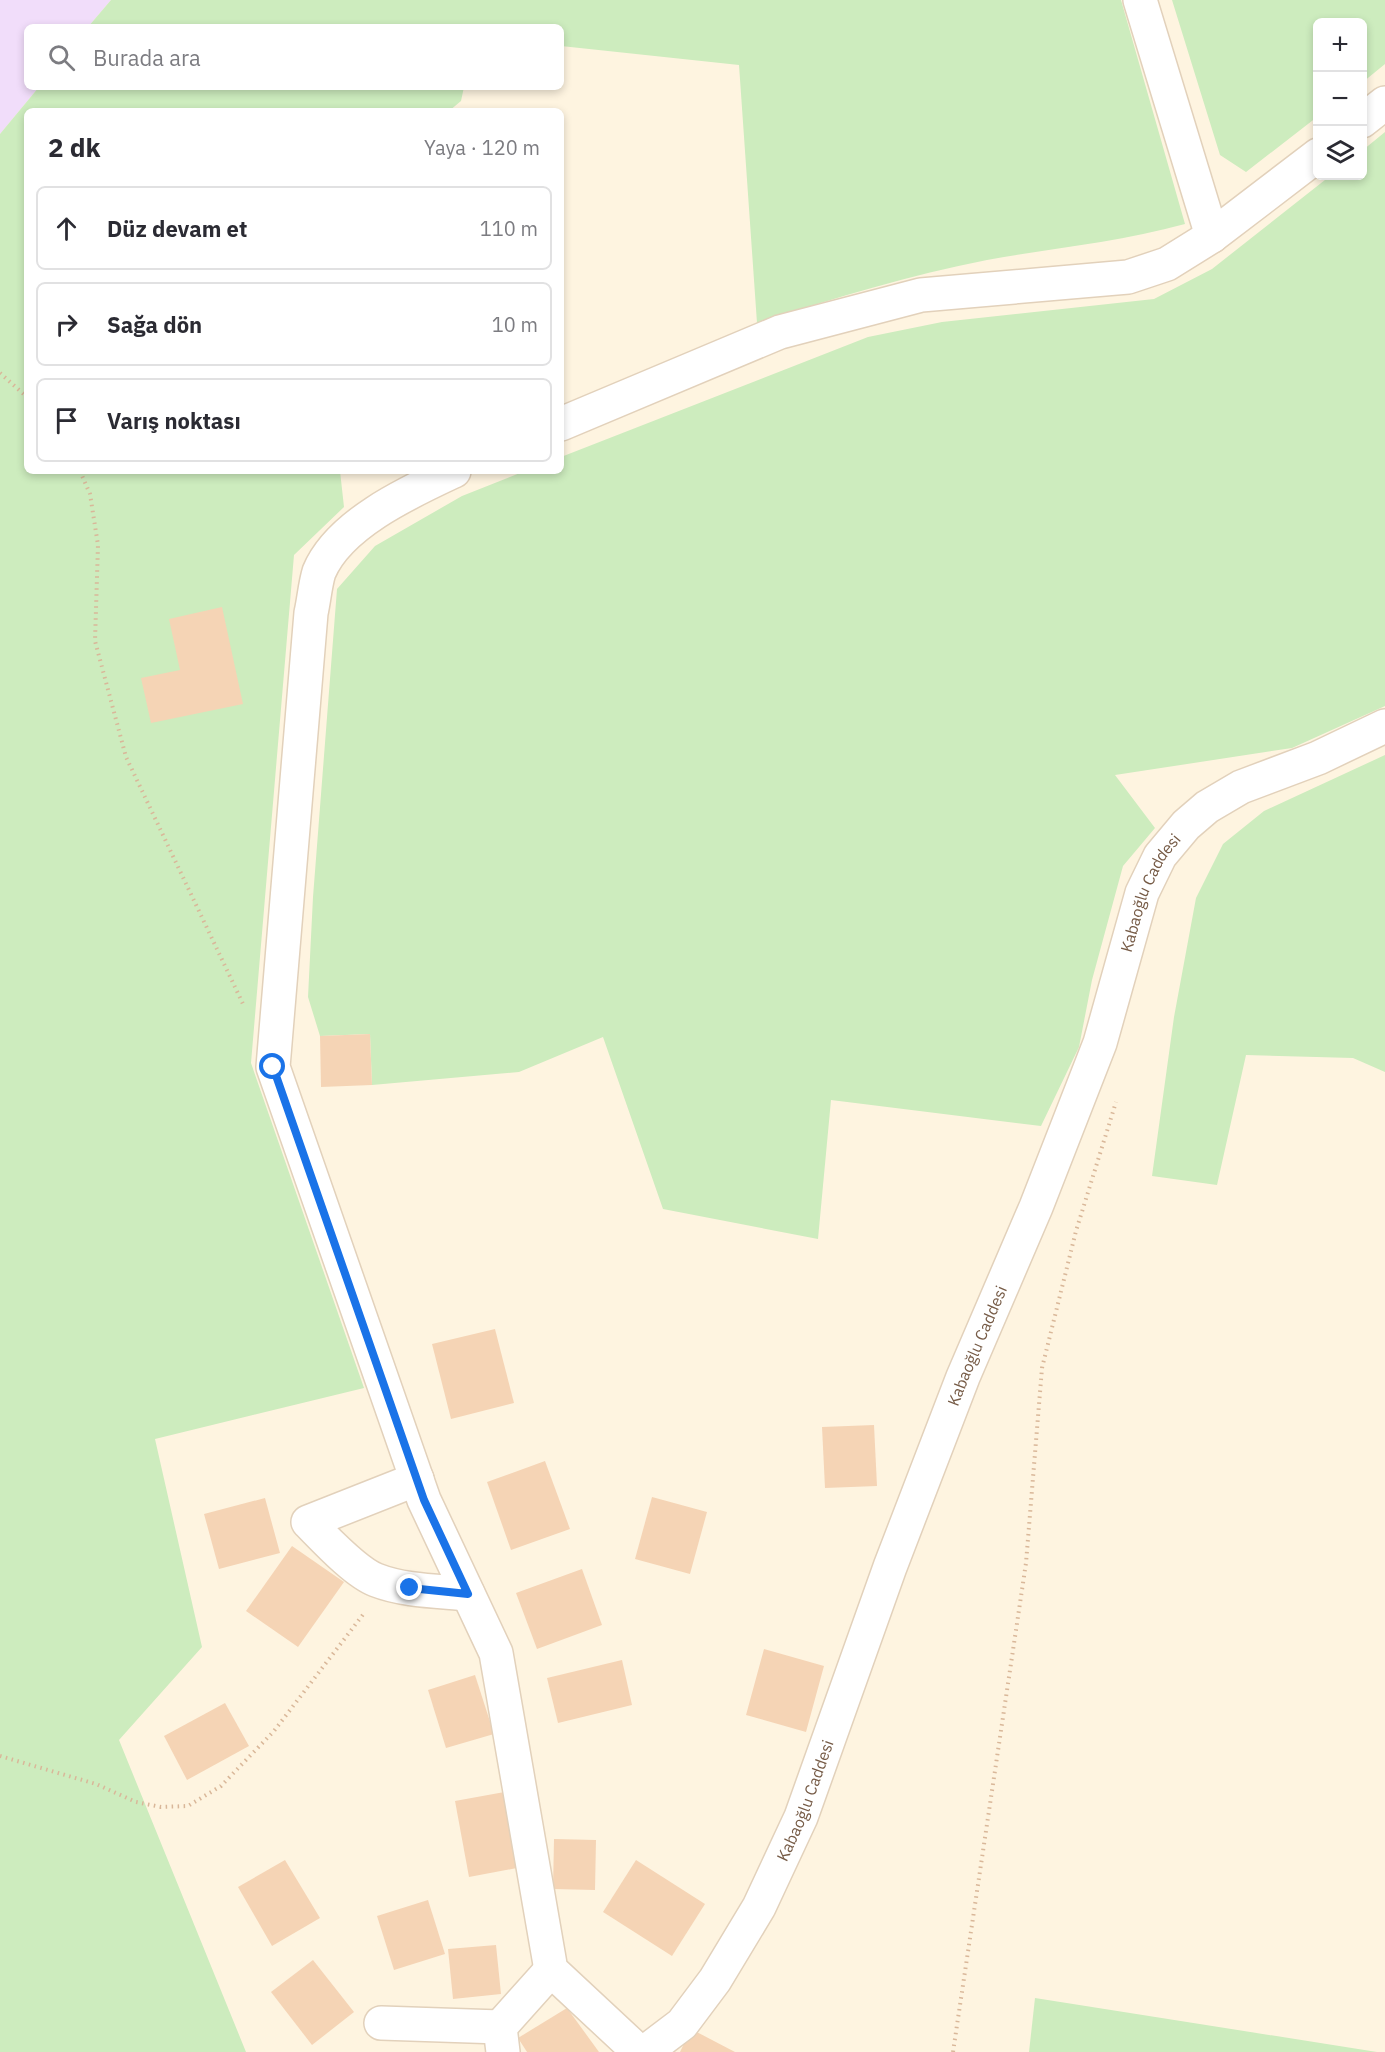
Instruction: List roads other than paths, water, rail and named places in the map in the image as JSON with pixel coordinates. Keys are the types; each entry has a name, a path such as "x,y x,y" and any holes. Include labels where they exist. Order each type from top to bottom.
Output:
{"street":[{"path":"1140,0 1212,236"},
{"path":"1367,117 1385,103"},
{"path":"564,423 780,332 921,296 1128,277 1167,264 1212,236 1313,158"},
{"path":"447,474 408,492 349,534 330,554 319,574 311,613 273,1067 417,1479 496,1653 551,1970 639,2052"},
{"name":"Kabaoğlu Caddesi","path":"645,2052 682,2024 715,1980 759,1907 801,1817 890,1567 963,1377 1036,1207 1100,1043 1142,892 1160,856 1186,825 1207,807 1241,788 1318,758 1385,726"},
{"path":"417,1479 308,1522 336,1550 373,1579 468,1594"},
{"path":"381,2023 502,2039 551,1970"}]}
